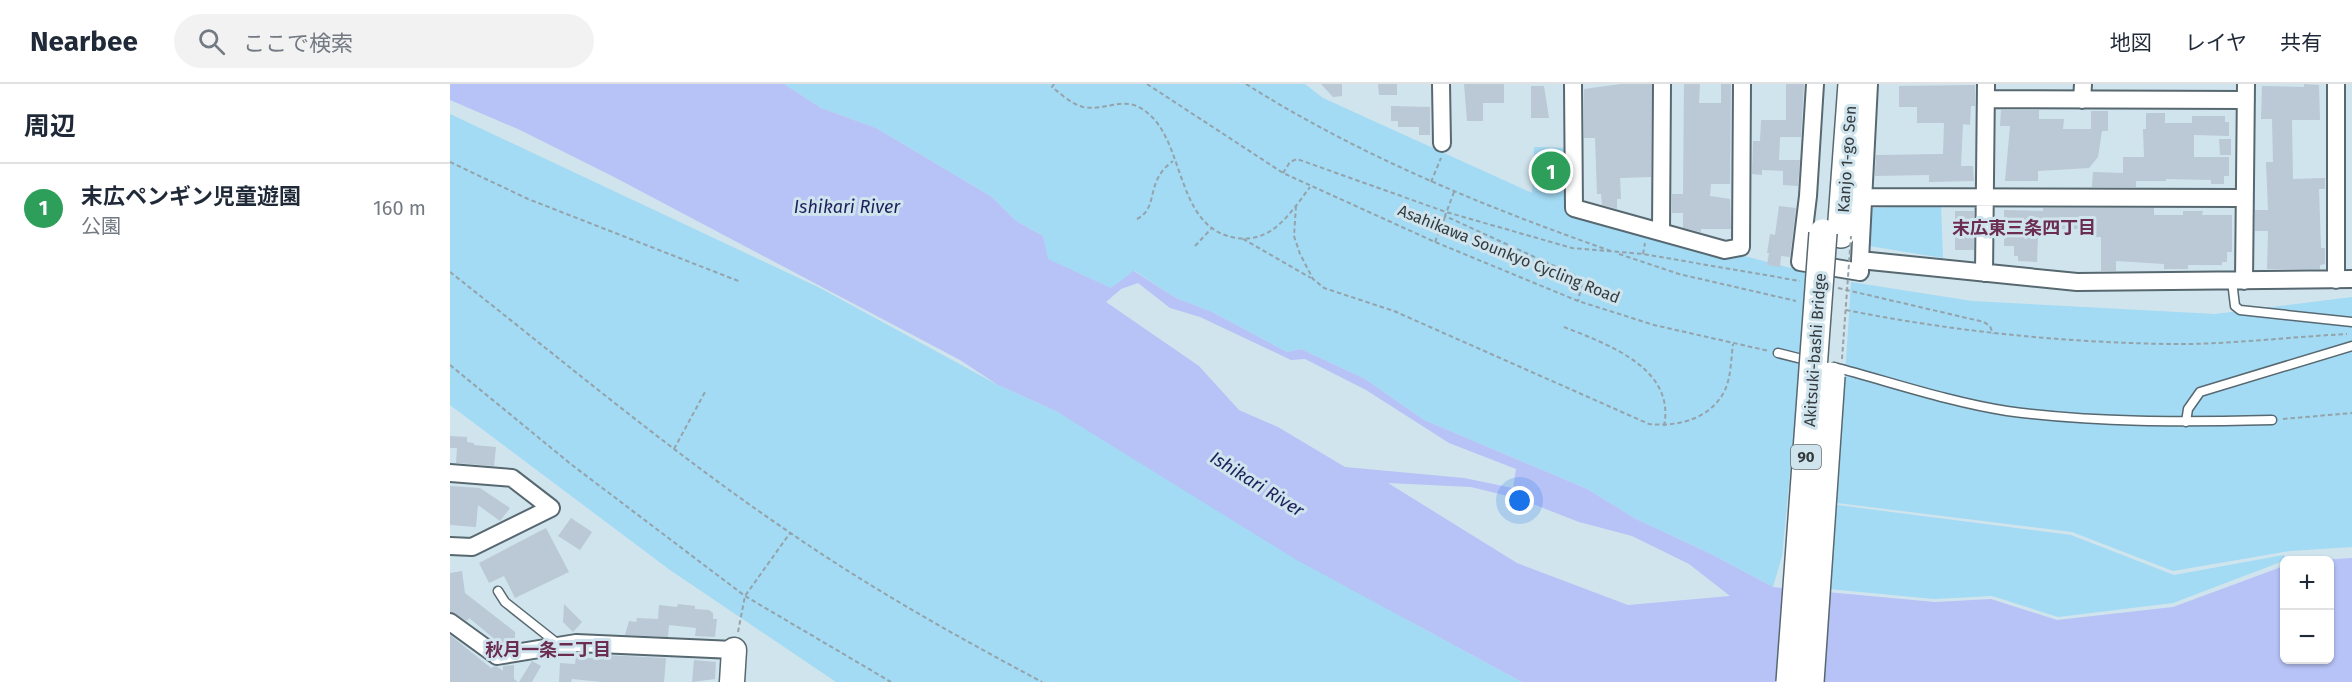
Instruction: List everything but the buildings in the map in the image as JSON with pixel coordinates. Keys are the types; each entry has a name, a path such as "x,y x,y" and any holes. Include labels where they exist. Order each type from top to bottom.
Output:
{"main road":[{"name":"Kanjo 1-go Sen","path":"1832,233 1834,84"},
{"name":"Kanjo 1-go Sen","path":"1832,233 1852,84"},
{"name":"Akitsuki-bashi Bridge","path":"1790,682 1832,233"},
{"name":"Akitsuki-bashi Bridge","path":"1810,682 1832,233"}],"street":[{"path":"1441,84 1442,151"},
{"path":"1573,84 1574,208 1725,250 1741,247 1742,84"},
{"path":"1661,232 1662,84"},
{"path":"1815,84 1800,262 1860,272 1869,84"},
{"path":"1860,260 2077,282 2344,280 2336,84"},
{"path":"1984,273 1986,91 2246,92 2244,198 2238,281"},
{"path":"1864,197 2244,198"},
{"path":"450,473 512,478 551,508 472,547 450,546"},
{"path":"450,622 497,656 576,643 734,650 732,682"}],"lane":[{"path":"2238,281 2235,306 2240,310 2352,322"},
{"path":"2186,422 2188,409 2200,392 2352,346"},
{"path":"1778,353 1819,363"},
{"path":"1829,366 2006,411 2086,418 2186,422 2272,420"},
{"path":"498,591 505,602 560,646"}],"path":[{"path":"1054,84 1052,87 1083,107 1124,103 1151,116 1163,131 1173,161 1195,208 1218,235 1243,239 1257,238 1268,233 1279,226 1310,187"},
{"name":"Asahikawa Sounkyo Cycling Road","path":"1147,84 1283,173 1435,242 1578,301 1654,326 1778,353"},
{"path":"1246,84 1328,131 1454,192 1679,274 1796,301"},
{"path":"1431,182 1442,151"},
{"path":"1283,173 1290,162 1297,159 1446,214 1572,248 1643,254 1801,282"},
{"path":"1137,219 1144,215 1150,206 1153,184 1158,175 1173,161"},
{"path":"450,162 528,199 741,282"},
{"path":"1435,242 1454,192"},
{"path":"1296,206 1294,236 1312,279"},
{"path":"1446,214 1574,275 1582,284 1578,301"},
{"path":"1196,246 1211,229"},
{"path":"1243,239 1324,288 1394,311 1636,420 1664,426 1678,425 1706,413 1725,391 1733,344"},
{"path":"450,272 674,449 790,532 940,628 1042,682"},
{"path":"1835,287 1984,322 1990,326 1993,334"},
{"path":"1846,310 1929,327 1993,334 2167,344 2352,334"},
{"path":"1564,327 1606,343 1645,369 1658,383 1665,399 1667,411 1664,426"},
{"path":"450,365 572,465 745,596 891,682"},
{"path":"674,449 705,392"},
{"path":"2272,420 2352,413"},
{"path":"734,650 745,596 790,532"}],"shaded area":[{"path":"784,84 1305,84 1323,98 1532,193 1534,147 1569,148 1571,211 1806,272 1800,371 1782,556 1773,587 1711,554 1636,519 1587,489 1424,420 1365,379 1301,349 1287,352 1212,312 1176,298 1135,271 1111,288 1047,259 1043,236 1016,221 992,197 876,128 821,108"},
{"path":"450,114 820,288 998,385 1056,411 1413,623 1522,682 836,682 670,570 450,405"},
{"path":"1941,205 1943,258 1869,246 1872,208"},
{"path":"1851,282 1972,301 2215,314 2352,297 2352,547 2290,551 2173,571 2072,532 1837,503"},
{"path":"1837,505 2071,535 2174,575 2284,555 2284,556 2280,556 2280,562 2173,603 2058,617 1992,596 1934,599 1829,589"}],"water":[{"name":"Ishikari River","path":"450,84 784,84 821,108 876,128 992,197 1016,221 1043,236 1048,259 1111,288 1134,271 1176,298 1212,312 1287,352 1301,349 1365,379 1424,420 1587,489 1636,519 1711,554 1773,587 1935,602 1991,599 2057,620 2173,607 2280,567 2280,664 2334,664 2334,559 2352,558 2352,682 1522,682 1295,559 1056,411 998,385 960,360 614,177 520,130 450,100","holes":["1138,283 1170,308 1200,317 1291,360 1305,359 1366,390 1449,443 1516,469 1513,488 1464,478 1345,467 1278,427 1239,410 1199,366 1106,302 1121,289","1388,483 1471,487 1520,499 1579,522 1632,536 1689,564 1730,596 1628,605 1517,563"]}],"place":[{"name":"末広ペンギン児童遊園","path":"1551,171"}],"district":[{"name":"末広東三条四丁目","path":"2024,228"},
{"name":"秋月一条二丁目","path":"548,650"}]}
